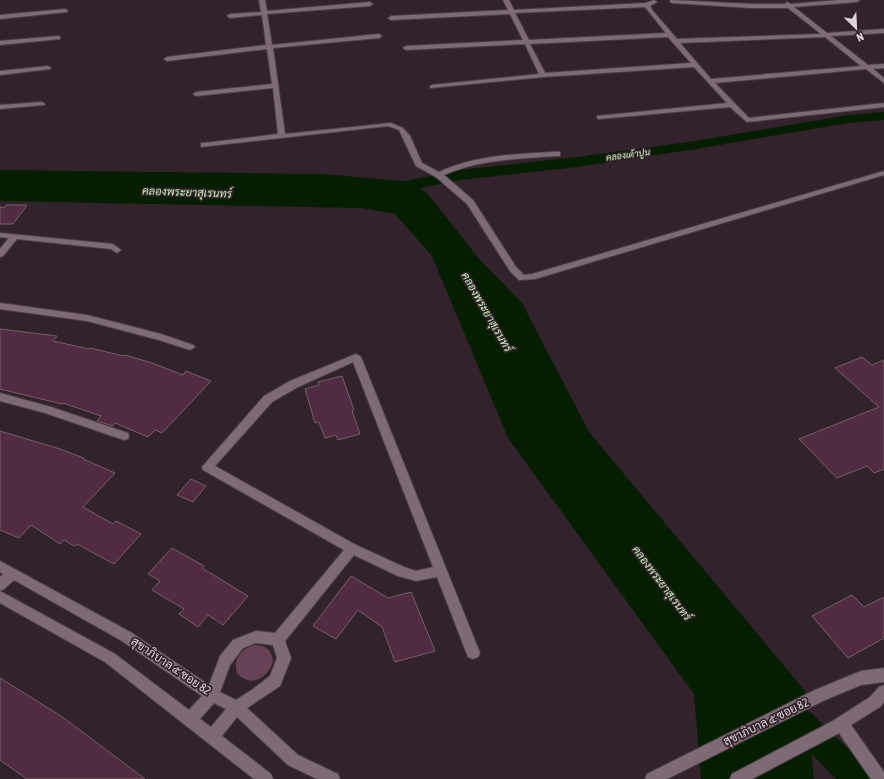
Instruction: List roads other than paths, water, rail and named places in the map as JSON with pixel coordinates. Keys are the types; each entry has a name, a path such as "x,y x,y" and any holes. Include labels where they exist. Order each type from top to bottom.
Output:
{"street":[{"path":"262,0 268,47 276,86 282,135"},
{"path":"326,0 329,8"},
{"path":"506,0 543,75"},
{"path":"391,18 513,13 659,3 672,0 744,6 789,6 857,0"},
{"path":"782,0 884,80"},
{"path":"646,3 696,66 731,105 748,120 884,105"},
{"path":"230,16 370,4"},
{"path":"0,17 65,11"},
{"path":"676,41 827,35 884,31"},
{"path":"406,48 670,35"},
{"path":"167,59 379,36"},
{"path":"0,43 58,38"},
{"path":"432,87 543,75 696,66"},
{"path":"710,81 884,66"},
{"path":"0,73 48,68"},
{"path":"196,94 276,86"},
{"path":"0,107 42,104"},
{"path":"599,117 731,105"},
{"path":"204,145 388,124 401,129 406,136 419,164 440,177 470,202 513,269 522,278 532,277 884,173"},
{"path":"440,177 454,167 496,159 557,154"},
{"path":"0,235 114,247 117,250"},
{"path":"0,254 15,236"},
{"path":"0,306 87,318 161,337 190,347"},
{"path":"440,571 416,576 402,572 352,549 207,467 268,399 300,381 356,357 473,653"},
{"path":"0,397 47,410 124,436"},
{"path":"278,640 352,549"},
{"name":"สุขาภิบาล ๕ ซอย 82","path":"0,566 127,637 212,694 236,707 293,760 333,779"},
{"path":"0,585 13,573"},
{"path":"0,597 110,658 266,779"},
{"path":"189,720 212,694 225,661 238,644 256,638 278,640"},
{"path":"212,737 236,707 258,694 275,681 284,658 278,640"},
{"name":"สุขาภิบาล ๕ ซอย 82","path":"652,779 820,695 861,678 884,675"},
{"path":"737,779 838,725 875,702 884,692"},
{"path":"838,725 880,779"}],"water":[{"name":"คลองพระยาสุเรนทร์","path":"0,170 323,174 411,182 427,193 480,260 522,303 589,432 805,691 814,779 701,779 694,694 508,438 432,256 395,214 362,208 0,201"}],"waterway":[{"name":"คลองเต้าปูน","path":"386,190 460,175 577,162 696,145 848,119 884,116"},
{"path":"786,714 801,723 857,779"}]}
